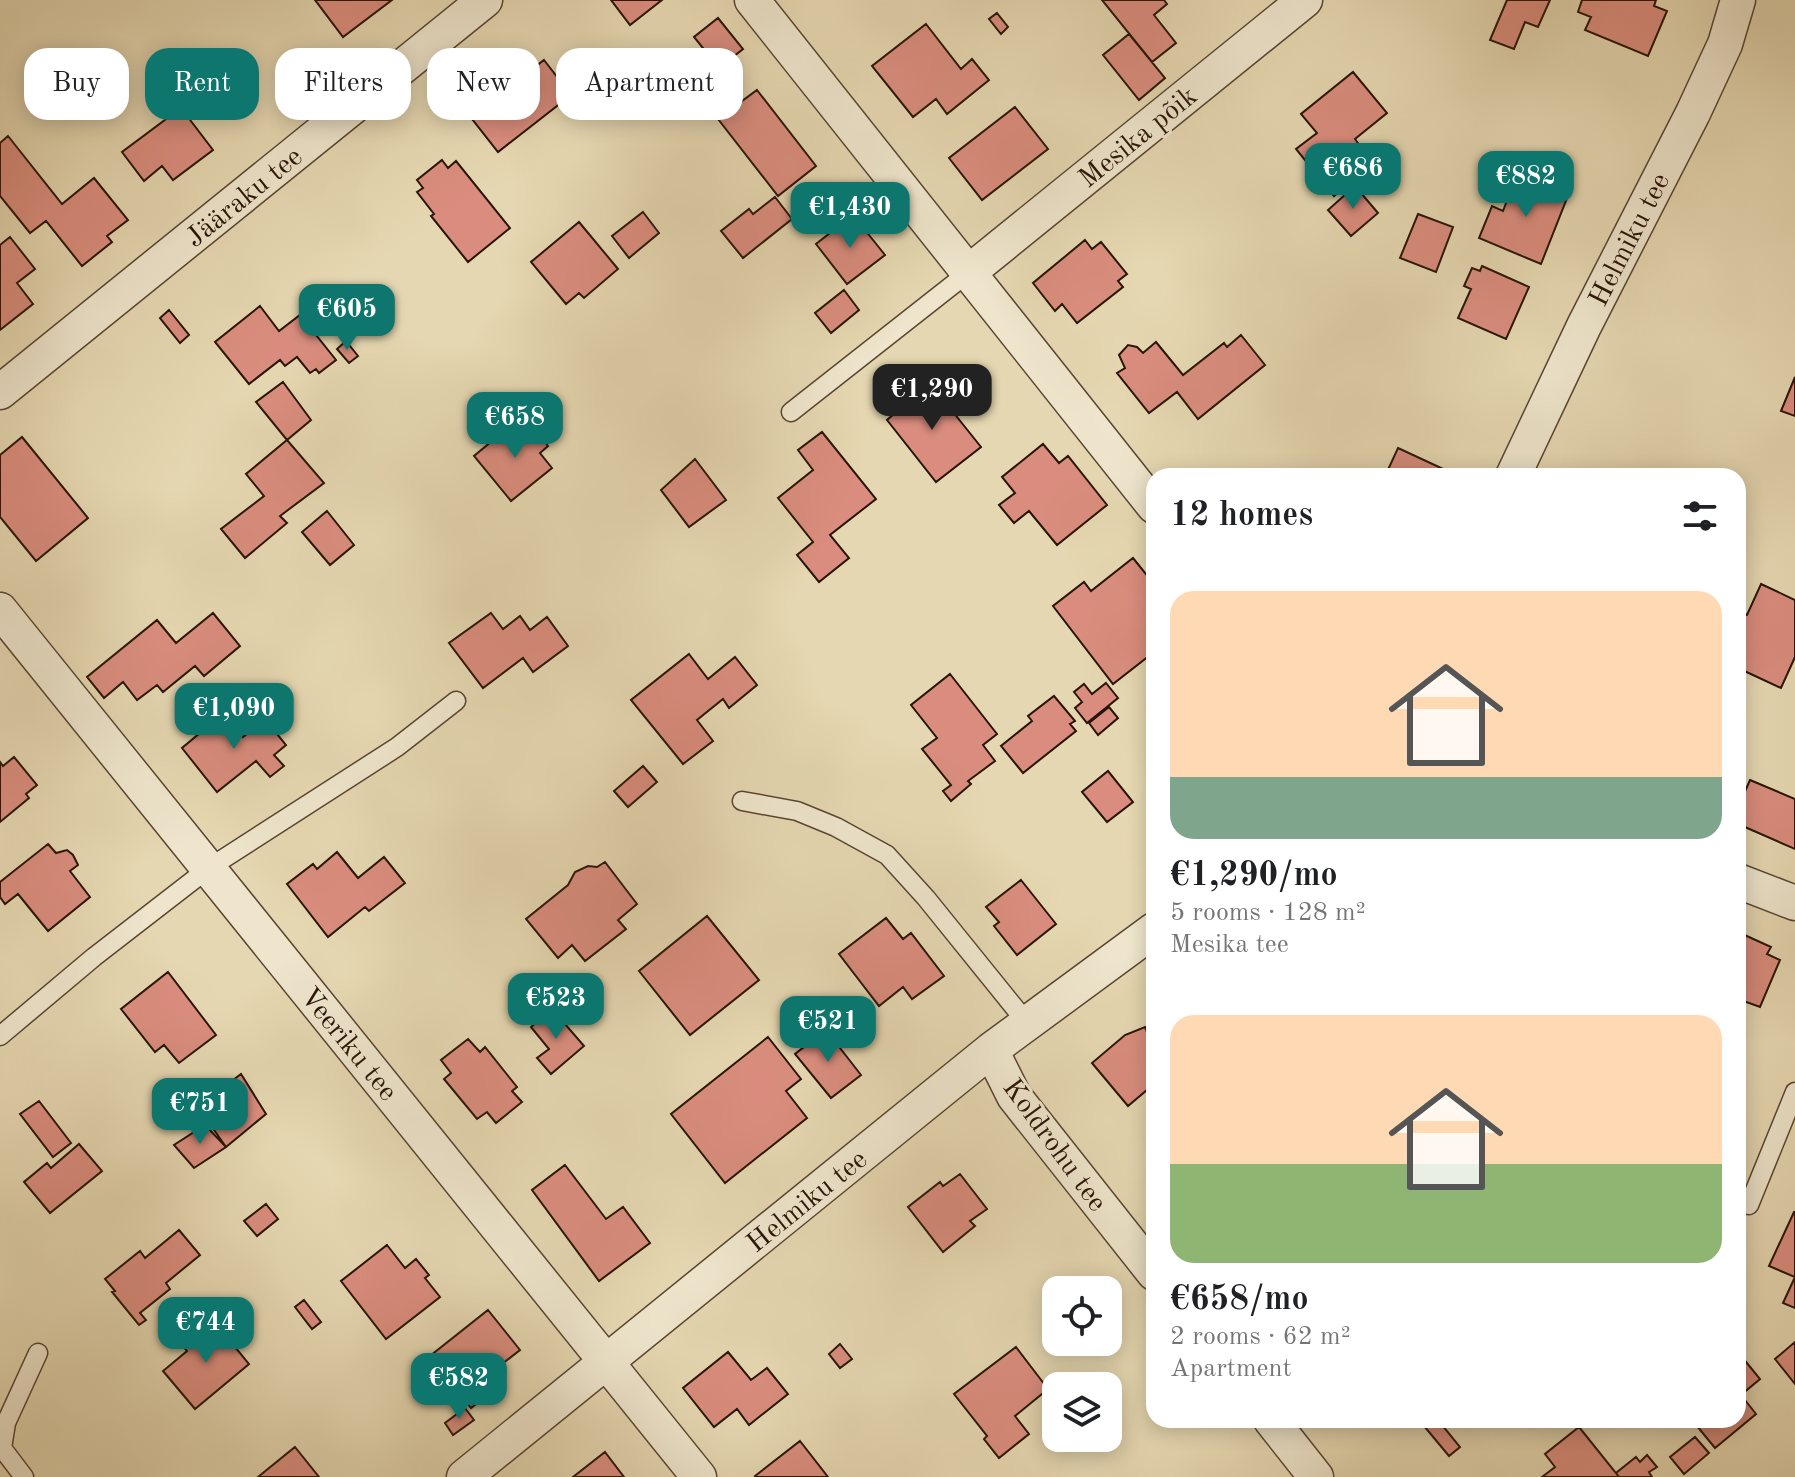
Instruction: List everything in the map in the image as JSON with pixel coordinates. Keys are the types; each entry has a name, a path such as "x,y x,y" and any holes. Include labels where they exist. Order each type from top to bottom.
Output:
{"street":[{"name":"Jääraku tee","path":"0,392 485,0"},
{"path":"752,0 1146,496"},
{"name":"Mesika põik","path":"969,272 1305,0"},
{"name":"Helmiku tee","path":"1517,468 1584,326 1693,113 1725,44 1738,0"},
{"name":"Veeriku tee","path":"0,610 699,1477"},
{"path":"1746,884 1795,903"},
{"name":"Helmiku tee","path":"464,1477 991,1050 1146,936"},
{"name":"Koldrohu tee","path":"991,1050 1014,1096 1146,1263"},
{"path":"1277,1428 1316,1477"}],"lane":[{"path":"791,412 969,272"},
{"path":"0,1036 94,957 209,868 397,747 456,701"},
{"path":"742,801 797,811 836,827 887,855 926,898 1027,1023"},
{"path":"1746,1203 1749,1205 1795,1092"},
{"path":"24,1477 2,1448 6,1423 38,1353"}],"building":[{"path":"315,0 392,0 343,37"},
{"path":"611,0 662,0 630,25"},
{"path":"1102,0 1164,0 1167,4 1154,15 1176,43 1152,62"},
{"path":"1507,0 1550,0 1538,27 1525,22 1514,49 1490,40"},
{"path":"1582,0 1656,0 1654,6 1667,11 1648,56 1585,30 1591,17 1578,12"},
{"path":"997,13 1008,27 1001,34 989,19"},
{"path":"718,18 742,48 703,48 694,37"},
{"path":"926,24 961,69 972,59 989,80 947,114 936,99 913,117 872,66"},
{"path":"1129,34 1165,78 1139,100 1103,55"},
{"path":"544,60 556,76 556,107 540,119 540,63"},
{"path":"1353,72 1387,113 1355,139 1363,150 1354,158 1365,171 1334,196 1296,149 1317,133 1301,114"},
{"path":"757,90 816,166 778,196 719,120 743,120 743,100"},
{"path":"1015,107 1048,149 982,200 949,158"},
{"path":"165,120 190,120 213,150 173,180 162,166 144,181 122,152"},
{"path":"473,120 539,120 498,152"},
{"path":"8,136 62,204 94,178 128,220 107,236 112,242 82,266 46,221 30,233 0,196 0,143"},
{"path":"442,160 448,168 456,161 510,228 468,262 431,216 434,214 417,192 423,188 417,180"},
{"path":"1518,172 1569,193 1541,264 1479,238 1492,206 1503,211"},
{"path":"1355,186 1378,213 1351,236 1328,210"},
{"path":"775,197 792,219 743,258 721,231 749,209 753,214"},
{"path":"643,212 659,233 629,258 612,236"},
{"path":"1418,214 1453,227 1436,272 1400,258"},
{"path":"853,215 885,255 847,284 816,244"},
{"path":"579,222 618,269 584,298 579,293 566,304 531,262"},
{"path":"10,237 35,269 17,283 33,304 0,330 0,245"},
{"path":"1085,240 1092,249 1101,242 1127,274 1118,281 1123,287 1077,323 1062,304 1055,311 1033,283"},
{"path":"1482,266 1529,287 1506,339 1458,318 1471,289 1464,286 1472,268 1480,271"},
{"path":"844,290 859,310 831,333 815,313"},
{"path":"260,306 279,331 300,315 336,360 319,373 316,369 310,373 297,357 285,366 280,360 249,384 215,342"},
{"path":"169,310 189,335 180,343 160,318"},
{"path":"1241,335 1265,365 1198,419 1177,392 1149,413 1117,373 1125,368 1119,355 1128,345 1137,347 1143,353 1156,342 1183,375 1224,343 1227,347"},
{"path":"346,341 358,356 349,363 337,349"},
{"path":"1795,377 1795,416 1781,411"},
{"path":"283,382 311,420 287,440 256,402"},
{"path":"929,382 981,447 936,482 887,420 895,413 890,407 905,394 909,399"},
{"path":"515,422 525,435 534,428 548,446 540,453 552,468 511,501 474,456"},
{"path":"822,432 876,499 830,535 849,558 819,582 797,555 813,542 778,498 813,470 798,450"},
{"path":"22,437 88,518 36,561 0,517 0,455"},
{"path":"287,440 324,483 280,516 287,523 245,558 221,529 264,496 246,474"},
{"path":"1043,444 1059,463 1068,456 1107,505 1057,545 1029,511 1014,523 999,505 1015,493 1002,477"},
{"path":"1398,448 1441,468 1389,468"},
{"path":"695,459 726,500 689,527 661,490"},
{"path":"327,511 354,545 330,565 302,532"},
{"path":"1133,558 1146,574 1146,658 1113,684 1053,606 1084,582 1091,591"},
{"path":"1761,584 1795,600 1795,657 1781,688 1746,672 1747,615"},
{"path":"213,613 240,646 204,676 195,666 163,692 157,685 137,700 123,682 104,698 87,677 157,620 176,643"},
{"path":"491,613 503,629 520,616 530,630 547,617 568,646 533,672 523,658 483,688 449,643"},
{"path":"689,654 708,679 735,657 757,685 729,708 723,699 697,720 713,741 683,764 631,700"},
{"path":"950,674 997,734 983,745 995,761 968,781 971,784 951,801 943,791 951,785 922,749 937,738 911,705"},
{"path":"1106,683 1118,698 1087,723 1075,708 1082,702 1074,692 1084,684 1092,694"},
{"path":"1054,696 1075,721 1070,724 1076,731 1023,773 1001,746 1032,721 1028,716"},
{"path":"1109,707 1118,718 1098,735 1089,723"},
{"path":"224,713 243,737 265,719 286,745 274,755 284,766 270,777 256,761 217,792 182,748"},
{"path":"14,757 37,785 26,794 29,798 0,822 0,762 3,766"},
{"path":"643,766 657,782 628,807 614,791"},
{"path":"1108,771 1133,802 1107,822 1082,792"},
{"path":"1750,780 1795,799 1795,849 1746,828 1746,789"},
{"path":"48,844 56,853 67,850 73,855 78,865 70,871 90,897 48,931 18,894 5,904 0,897 0,882"},
{"path":"337,852 358,878 384,857 405,883 369,911 365,907 328,937 287,884 313,864 317,869"},
{"path":"605,862 637,904 618,920 626,929 585,961 572,945 558,958 526,919 568,885 575,872"},
{"path":"1021,880 1056,924 1017,955 994,926 999,922 986,907"},
{"path":"707,916 759,980 690,1035 639,971"},
{"path":"886,918 903,939 911,933 944,976 912,999 903,987 879,1006 839,954"},
{"path":"1746,936 1771,947 1767,954 1780,960 1760,1007 1746,1002"},
{"path":"168,972 216,1035 179,1063 164,1045 155,1052 121,1009"},
{"path":"552,1009 584,1046 551,1074 537,1058 549,1049 531,1027"},
{"path":"1145,1027 1146,1030 1146,1091 1128,1106 1092,1063 1125,1035"},
{"path":"826,1030 861,1075 831,1098 795,1054"},
{"path":"768,1037 801,1079 786,1091 807,1118 725,1183 671,1114"},
{"path":"468,1039 480,1052 485,1047 517,1087 512,1091 522,1102 496,1123 487,1112 477,1119 444,1079 451,1073 441,1060"},
{"path":"241,1074 266,1114 226,1147 198,1107"},
{"path":"39,1101 71,1143 53,1157 20,1114"},
{"path":"205,1125 226,1147 194,1168 174,1145"},
{"path":"79,1144 102,1171 50,1213 24,1182 47,1163 51,1168"},
{"path":"565,1165 606,1219 623,1207 650,1243 599,1281 532,1190"},
{"path":"960,1174 987,1209 970,1221 975,1226 943,1252 908,1207 940,1182 943,1186"},
{"path":"266,1204 278,1219 257,1236 244,1221"},
{"path":"1795,1212 1795,1277 1769,1266"},
{"path":"179,1230 200,1255 166,1283 170,1289 140,1313 146,1320 139,1325 105,1279 140,1251 145,1258"},
{"path":"387,1245 405,1268 416,1259 429,1275 425,1278 440,1297 386,1339 341,1281"},
{"path":"1795,1277 1795,1308 1783,1303"},
{"path":"304,1300 321,1322 312,1329 295,1307"},
{"path":"488,1310 520,1350 479,1382 489,1394 471,1408 430,1356"},
{"path":"213,1320 249,1364 195,1409 163,1371 187,1351 182,1345"},
{"path":"1795,1342 1795,1384 1775,1359"},
{"path":"840,1344 852,1359 840,1368 829,1354"},
{"path":"1016,1347 1042,1381 1042,1394 1015,1416 1029,1434 999,1458 984,1439 987,1436 954,1394"},
{"path":"728,1352 751,1380 767,1368 788,1394 749,1425 737,1409 714,1427 683,1388"},
{"path":"1746,1362 1760,1379 1746,1391"},
{"path":"1746,1401 1756,1414 1746,1422"},
{"path":"465,1408 474,1420 453,1435 445,1423"},
{"path":"1426,1428 1445,1428 1460,1447 1449,1456"},
{"path":"1580,1428 1619,1477 1542,1477 1555,1467 1545,1454"},
{"path":"1699,1428 1739,1428 1715,1448"},
{"path":"1695,1437 1709,1453 1684,1474 1670,1457"},
{"path":"800,1441 828,1477 755,1476"},
{"path":"295,1447 319,1477 258,1477"},
{"path":"605,1452 624,1477 573,1477"},
{"path":"1647,1455 1657,1467 1649,1472 1652,1477 1619,1477 1616,1473 1636,1457 1640,1462"}]}
